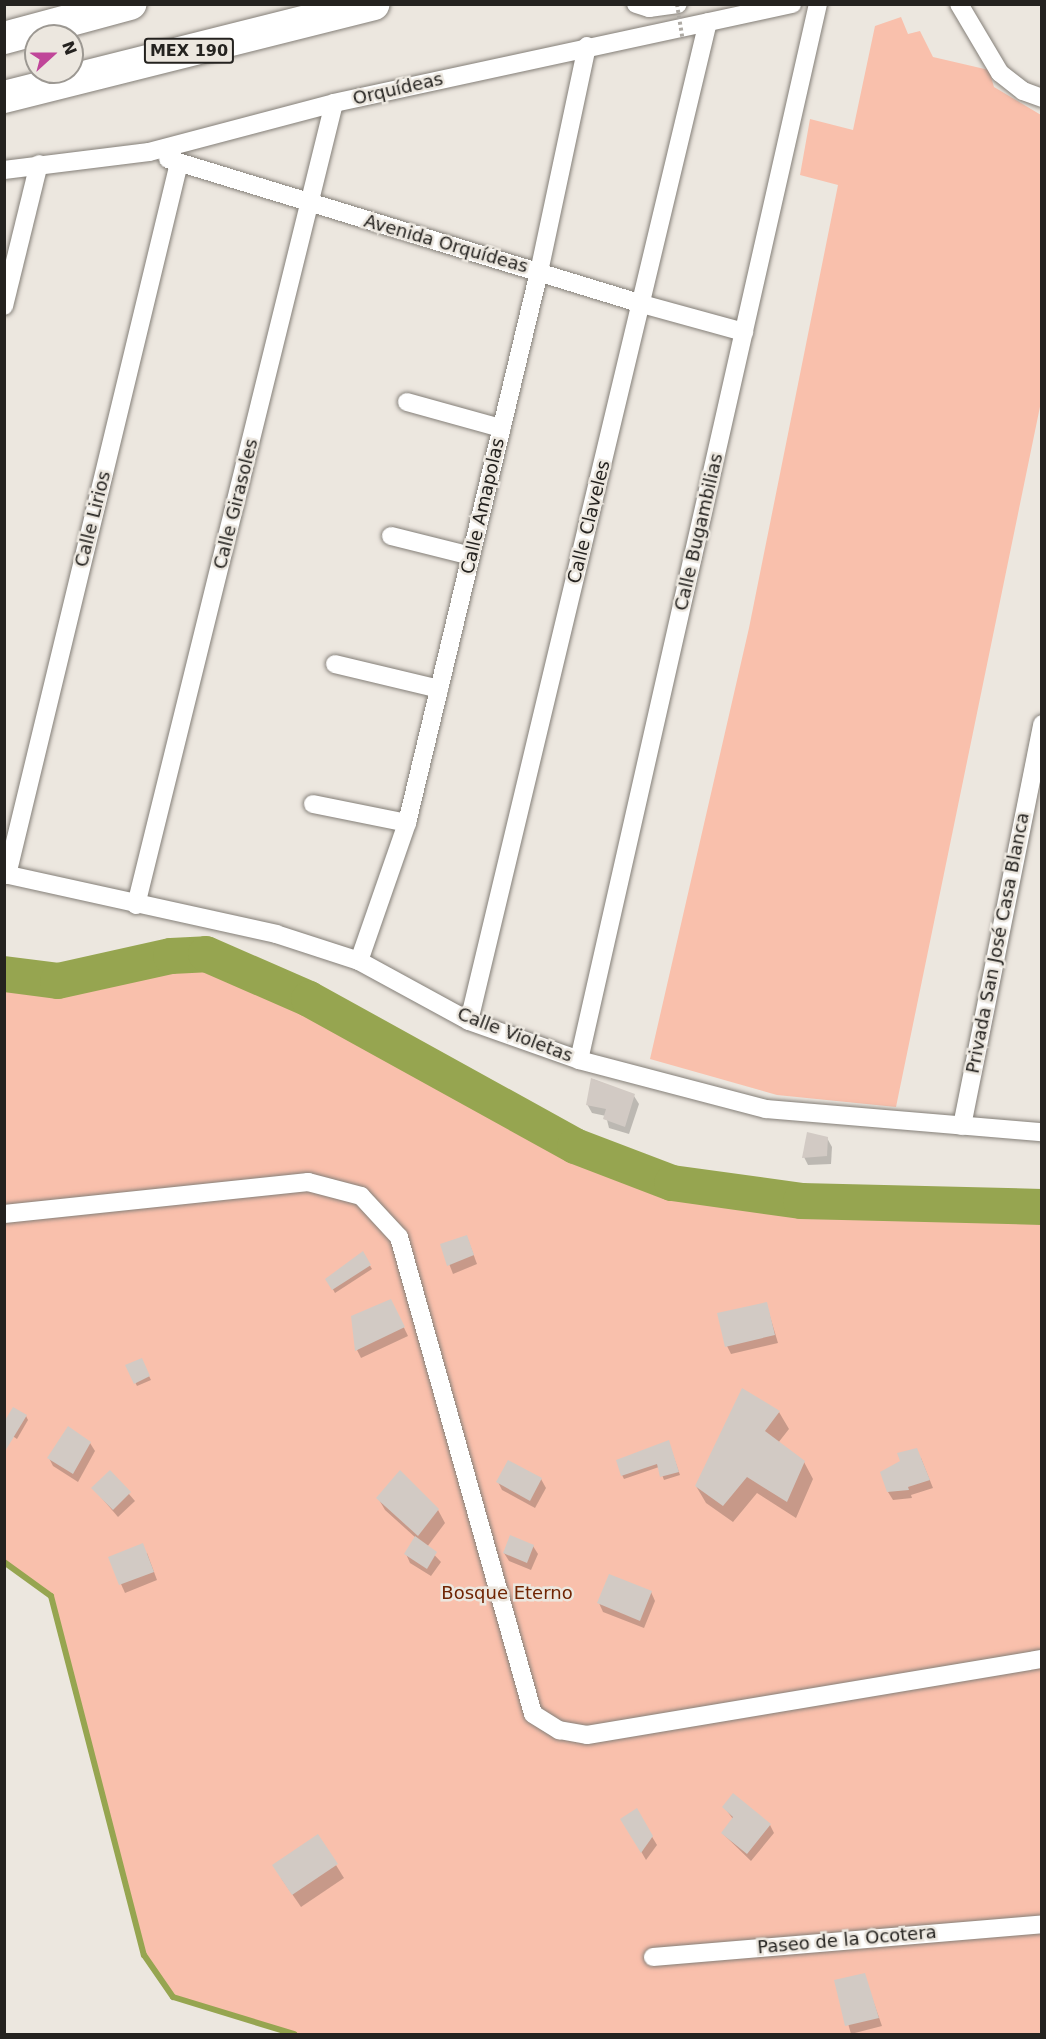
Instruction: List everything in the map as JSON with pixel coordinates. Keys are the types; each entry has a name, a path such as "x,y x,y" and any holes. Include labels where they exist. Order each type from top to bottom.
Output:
{"highway":[{"path":"4,38 130,4"},
{"name":"MEX 190","path":"4,97 372,4"}],"street":[{"path":"636,4 649,8 677,4"},
{"name":"Orquídeas","path":"4,170 149,152 334,103 587,46 792,4"},
{"name":"Calle Bugambilias","path":"579,1059 818,4"},
{"path":"959,4 1000,73 1023,91 1041,98"},
{"name":"Calle Claveles","path":"469,1021 708,22"},
{"name":"Calle Amapolas","path":"359,961 407,823 538,272 587,46"},
{"name":"Calle Girasoles","path":"136,905 311,204 334,103"},
{"name":"Avenida Orquídeas","path":"149,152 311,204 642,304 744,332"},
{"name":"Calle Lirios","path":"6,874 179,163"},
{"path":"4,306 39,164"},
{"path":"407,402 501,428"},
{"path":"391,536 471,556"},
{"path":"335,664 439,688"},
{"name":"Privada San José Casa Blanca","path":"962,1126 1041,724"},
{"path":"313,804 407,823"},
{"name":"Calle Violetas","path":"6,874 136,905 276,934 359,961 469,1021 579,1059 766,1109 1041,1132"},
{"path":"4,1214 308,1182 361,1197 399,1237 533,1714 559,1730 587,1735 1041,1659"},
{"name":"Paseo de la Ocotera","path":"653,1957 1041,1924"}],"path":[{"path":"677,4 683,40"}],"green space":[{"path":"901,17 908,34 920,31 933,57 989,70 994,87 1041,115 1042,397 896,1107 777,1095 650,1059 749,628 838,185 800,175 810,119 853,130 875,26"},
{"name":"Bosque Eterno","path":"206,954 309,999 575,1146 672,1183 801,1201 1041,1207 1041,2034 294,2034 173,1997 144,1955 51,1596 5,1562 5,974 58,981 171,956"}],"building":[{"path":"591,1078 635,1094 625,1127 603,1119 606,1109 586,1105"},
{"path":"807,1132 828,1137 827,1156 802,1158"},
{"path":"467,1235 474,1255 447,1266 440,1244"},
{"path":"363,1251 371,1265 332,1290 325,1279"},
{"path":"391,1299 405,1327 355,1351 351,1316"},
{"path":"767,1302 775,1335 725,1347 717,1313"},
{"path":"142,1358 150,1376 134,1384 125,1365"},
{"path":"742,1388 780,1411 765,1431 805,1461 787,1502 747,1477 723,1506 695,1486"},
{"path":"13,1407 27,1415 4,1453 4,1422"},
{"path":"68,1426 91,1442 73,1474 47,1458"},
{"path":"669,1440 679,1472 660,1477 657,1464 621,1476 616,1460"},
{"path":"917,1448 930,1480 908,1487 909,1490 887,1492 880,1472 900,1461 897,1453"},
{"path":"508,1460 542,1478 530,1501 496,1482"},
{"path":"110,1470 131,1492 113,1510 91,1488"},
{"path":"400,1470 439,1509 418,1536 376,1498"},
{"path":"510,1535 534,1545 527,1563 503,1553"},
{"path":"415,1536 437,1552 427,1569 404,1554"},
{"path":"143,1543 154,1572 119,1585 108,1557"},
{"path":"609,1574 652,1591 640,1621 597,1603"},
{"path":"733,1793 771,1824 747,1854 721,1833 733,1817 722,1807"},
{"path":"637,1808 653,1836 641,1853 620,1819"},
{"path":"318,1834 338,1864 292,1895 272,1865"},
{"path":"865,1973 879,2018 845,2026 834,1980"}],"waterway":[{"path":"4,974 58,981 171,956 206,954 309,999 575,1146 672,1183 801,1201 1042,1207"},
{"path":"4,1562 51,1596 144,1955 173,1997 294,2034"}]}
